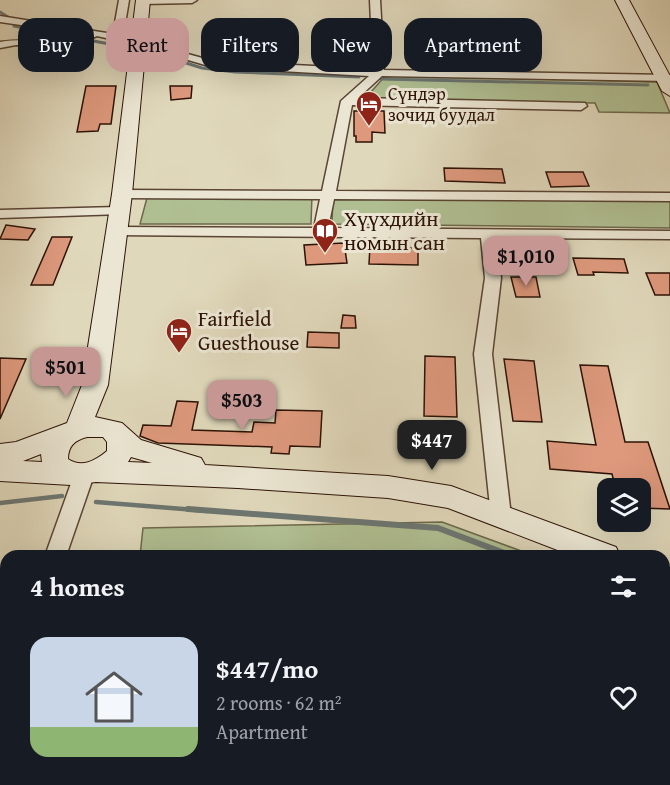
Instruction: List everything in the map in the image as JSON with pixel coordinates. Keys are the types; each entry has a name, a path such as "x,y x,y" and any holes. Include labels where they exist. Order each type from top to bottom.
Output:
{"street":[{"path":"137,0 192,0"},
{"path":"128,18 137,0"},
{"path":"137,0 138,18"},
{"path":"375,0 379,73"},
{"path":"622,0 668,83"},
{"path":"0,19 106,35"},
{"path":"0,45 16,42 71,44 96,33"},
{"path":"189,57 212,64 379,73 668,83"},
{"path":"95,385 117,434 121,447 118,457 110,466 84,474 60,469 54,462 53,452 57,442 72,431 95,385 135,72"},
{"path":"320,233 347,101 379,73"},
{"path":"347,101 581,106"},
{"path":"0,214 120,202 327,194 670,197"},
{"path":"115,231 670,235"},
{"path":"488,235 494,278 483,354 501,516"},
{"path":"0,454 17,452 72,431 103,426 132,447 166,459 238,477"},
{"path":"0,470 238,477 388,487 451,497 589,550"},
{"path":"57,550 84,474"}],"green space":[{"path":"386,75 657,82 670,113 599,112 595,103 363,101"},
{"path":"148,194 312,195 311,224 140,224"},
{"path":"333,195 670,199 670,228 332,224"},
{"path":"442,522 519,550 141,550 143,528"}],"building":[{"path":"86,86 116,86 111,124 100,124 98,131 77,132"},
{"path":"170,86 192,86 191,98 171,100"},
{"name":"Сүндэр зочид буудал","path":"354,111 384,111 385,133 372,132 372,142 356,142"},
{"path":"444,168 502,169 505,183 445,181"},
{"path":"546,172 583,172 589,186 551,187"},
{"path":"6,225 35,229 28,240 0,239"},
{"path":"52,237 72,237 53,285 31,285"},
{"name":"Хүүхдийн номын сан","path":"344,243 347,263 306,265 304,245"},
{"path":"370,246 418,248 418,265 369,264"},
{"path":"573,258 624,259 628,273 593,272 594,275 578,275"},
{"path":"646,273 670,273 670,295 655,295"},
{"path":"511,277 536,277 540,297 516,297"},
{"path":"343,315 355,316 356,328 341,328"},
{"path":"308,332 339,333 339,348 307,347"},
{"path":"425,356 455,357 457,417 424,416"},
{"path":"0,358 26,359 0,419"},
{"path":"504,359 534,361 542,422 513,421"},
{"path":"580,365 608,366 625,442 648,442 670,509 651,508 651,478 613,478 612,474 550,469 547,441 596,445"},
{"path":"177,401 198,402 192,430 252,432 254,422 275,423 276,410 322,411 320,447 290,446 289,454 271,453 272,447 158,443 140,436 143,425 171,426"}],"waterway":[{"path":"0,12 8,17"},
{"path":"14,26 18,27"},
{"path":"94,41 106,43"},
{"path":"189,64 235,72 359,77"},
{"path":"381,79 648,85"},
{"path":"0,503 62,496"},
{"path":"96,502 208,511"},
{"path":"188,509 438,528 496,550"}],"place":[{"name":"Сүндэр зочид буудал","path":"369,127"},
{"name":"Хүүхдийн номын сан","path":"325,254"},
{"name":"Fairfield Guesthouse","path":"179,354"}]}
